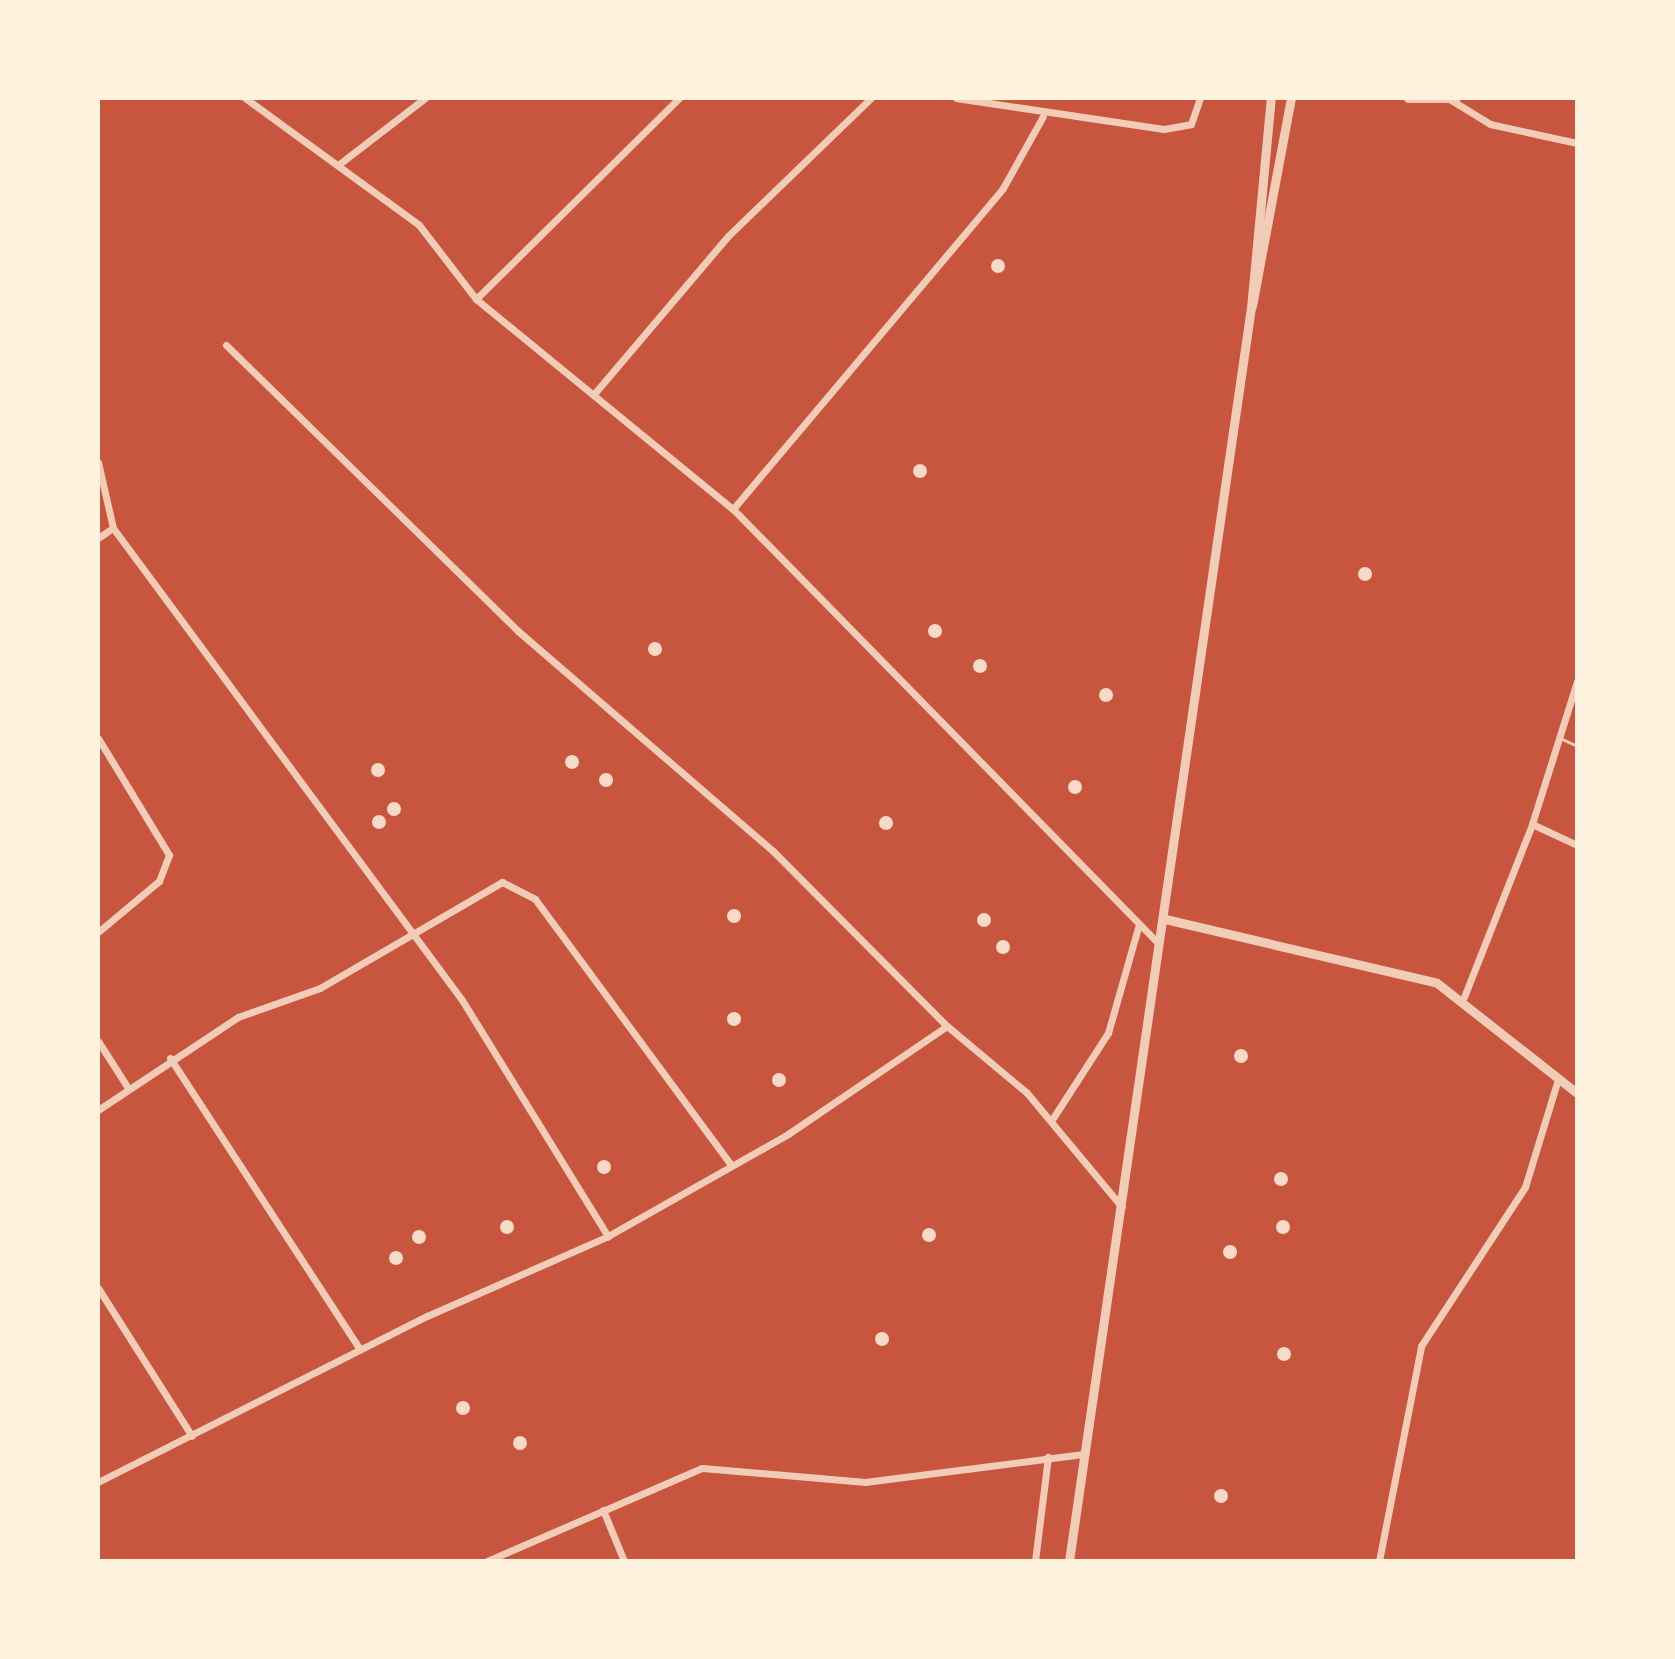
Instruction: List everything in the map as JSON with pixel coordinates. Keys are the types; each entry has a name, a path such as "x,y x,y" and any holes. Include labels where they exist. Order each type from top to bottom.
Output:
{"street":[{"path":"245,98 419,225 476,299 733,509 1161,945"},
{"path":"338,165 425,98"},
{"path":"476,299 679,98"},
{"path":"594,394 728,236 871,98"},
{"path":"956,98 1043,116 1183,128 1197,117 1200,98"},
{"path":"1069,1561 1165,919 1251,308 1271,98"},
{"path":"1251,308 1291,98"},
{"path":"1408,98 1454,99 1490,124 1577,143"},
{"path":"733,509 1003,188 1043,116"},
{"path":"226,345 518,631 808,883 947,1026 1053,1118 1123,1208"},
{"path":"98,462 113,528 485,1032 608,1236"},
{"path":"98,538 113,528"},
{"path":"1464,997 1532,824 1577,681"},
{"path":"98,738 169,855 159,881 98,932"},
{"path":"1532,824 1577,845"},
{"path":"98,1110 170,1058 238,1017 320,988 486,885 526,889 731,1165"},
{"path":"1165,919 1375,964 1464,997 1577,1093"},
{"path":"1053,1118 1108,1033 1139,924"},
{"path":"98,1482 360,1350 608,1236 731,1165 947,1026"},
{"path":"98,1041 128,1088"},
{"path":"170,1058 360,1350"},
{"path":"1379,1561 1421,1346 1525,1187 1558,1079"},
{"path":"98,1288 192,1436"},
{"path":"487,1561 702,1468 865,1482 1085,1454"},
{"path":"1035,1561 1048,1457"},
{"path":"603,1510 624,1561"}],"lane":[{"path":"1558,738 1577,746"}],"building":[{"path":"998,259 1005,266 998,273 991,266"},
{"path":"920,464 927,471 920,478 913,471"},
{"path":"1365,567 1372,574 1365,581 1358,574"},
{"path":"935,624 942,631 935,638 928,631"},
{"path":"655,642 662,649 655,656 648,649"},
{"path":"980,659 987,666 980,673 973,666"},
{"path":"1106,688 1113,695 1106,702 1099,695"},
{"path":"572,755 579,762 572,769 565,762"},
{"path":"378,763 385,770 378,777 371,770"},
{"path":"606,773 613,780 606,787 599,780"},
{"path":"1075,780 1082,787 1075,794 1068,787"},
{"path":"394,802 401,809 394,816 387,809"},
{"path":"379,815 386,822 379,829 372,822"},
{"path":"886,816 893,823 886,830 879,823"},
{"path":"734,909 741,916 734,923 727,916"},
{"path":"984,913 991,920 984,927 977,920"},
{"path":"1003,940 1010,947 1003,954 996,947"},
{"path":"734,1012 741,1019 734,1026 727,1019"},
{"path":"1241,1049 1248,1056 1241,1063 1234,1056"},
{"path":"779,1073 786,1080 779,1087 772,1080"},
{"path":"604,1160 611,1167 604,1174 597,1167"},
{"path":"1281,1172 1288,1179 1281,1186 1274,1179"},
{"path":"507,1220 514,1227 507,1234 500,1227"},
{"path":"1283,1220 1290,1227 1283,1234 1276,1227"},
{"path":"929,1228 936,1235 929,1242 922,1235"},
{"path":"419,1230 426,1237 419,1244 412,1237"},
{"path":"1230,1245 1237,1252 1230,1259 1223,1252"},
{"path":"396,1251 403,1258 396,1265 389,1258"},
{"path":"882,1332 889,1339 882,1346 875,1339"},
{"path":"1284,1347 1291,1354 1284,1361 1277,1354"},
{"path":"463,1401 470,1408 463,1415 456,1408"},
{"path":"520,1436 527,1443 520,1450 513,1443"},
{"path":"1221,1489 1228,1496 1221,1503 1214,1496"}]}
